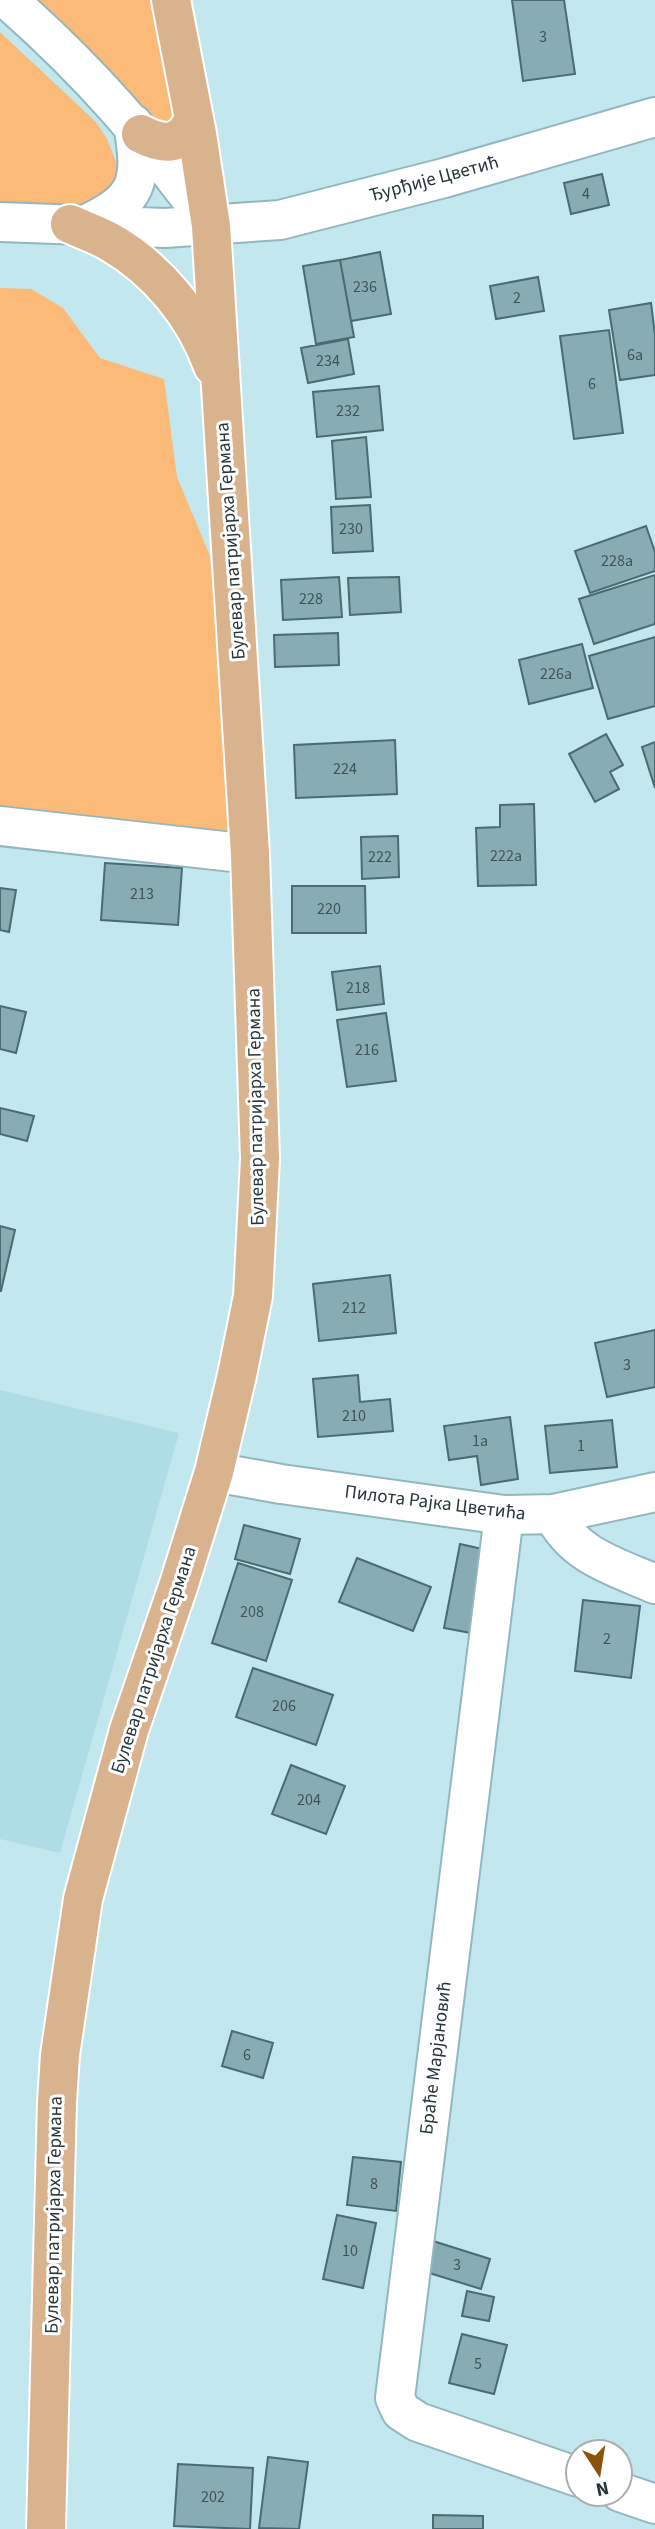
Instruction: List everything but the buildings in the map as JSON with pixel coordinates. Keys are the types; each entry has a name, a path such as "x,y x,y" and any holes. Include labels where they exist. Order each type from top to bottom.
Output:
{"main road":[{"name":"Булевар патријарха Германа","path":"46,2529 57,2102 60,2055 83,1899 109,1798 214,1472 253,1296 259,1211 260,1159 250,854 211,226 171,0"},
{"path":"137,129 153,141 171,142 189,131 194,118"},
{"path":"78,225 110,242 151,271 170,291 209,355 222,391"}],"street":[{"path":"8,0 60,46 137,129 169,167 211,226"},
{"name":"Ђурђије Цветић","path":"0,222 165,228 280,220 444,178 655,117"},
{"path":"78,225 112,212 124,202 137,173 137,129"},
{"path":"0,826 250,854"},
{"name":"Пилота Рајка Цветића","path":"214,1472 504,1515 553,1514 655,1492"},
{"path":"553,1514 561,1530 573,1544 605,1562 655,1584"},
{"name":"Браће Марјановић","path":"504,1515 395,2398 401,2411 418,2422 564,2472"},
{"path":"634,2497 655,2504"}],"shaded area":[{"path":"35,0 158,0 180,127 150,127"},
{"path":"0,32 96,122 107,139 118,167 110,190 77,214 0,211"},
{"path":"0,288 31,289 63,308 100,358 164,379 177,477 210,556 236,849 0,826"},
{"path":"0,1390 179,1433 60,1853 0,1839"}]}
